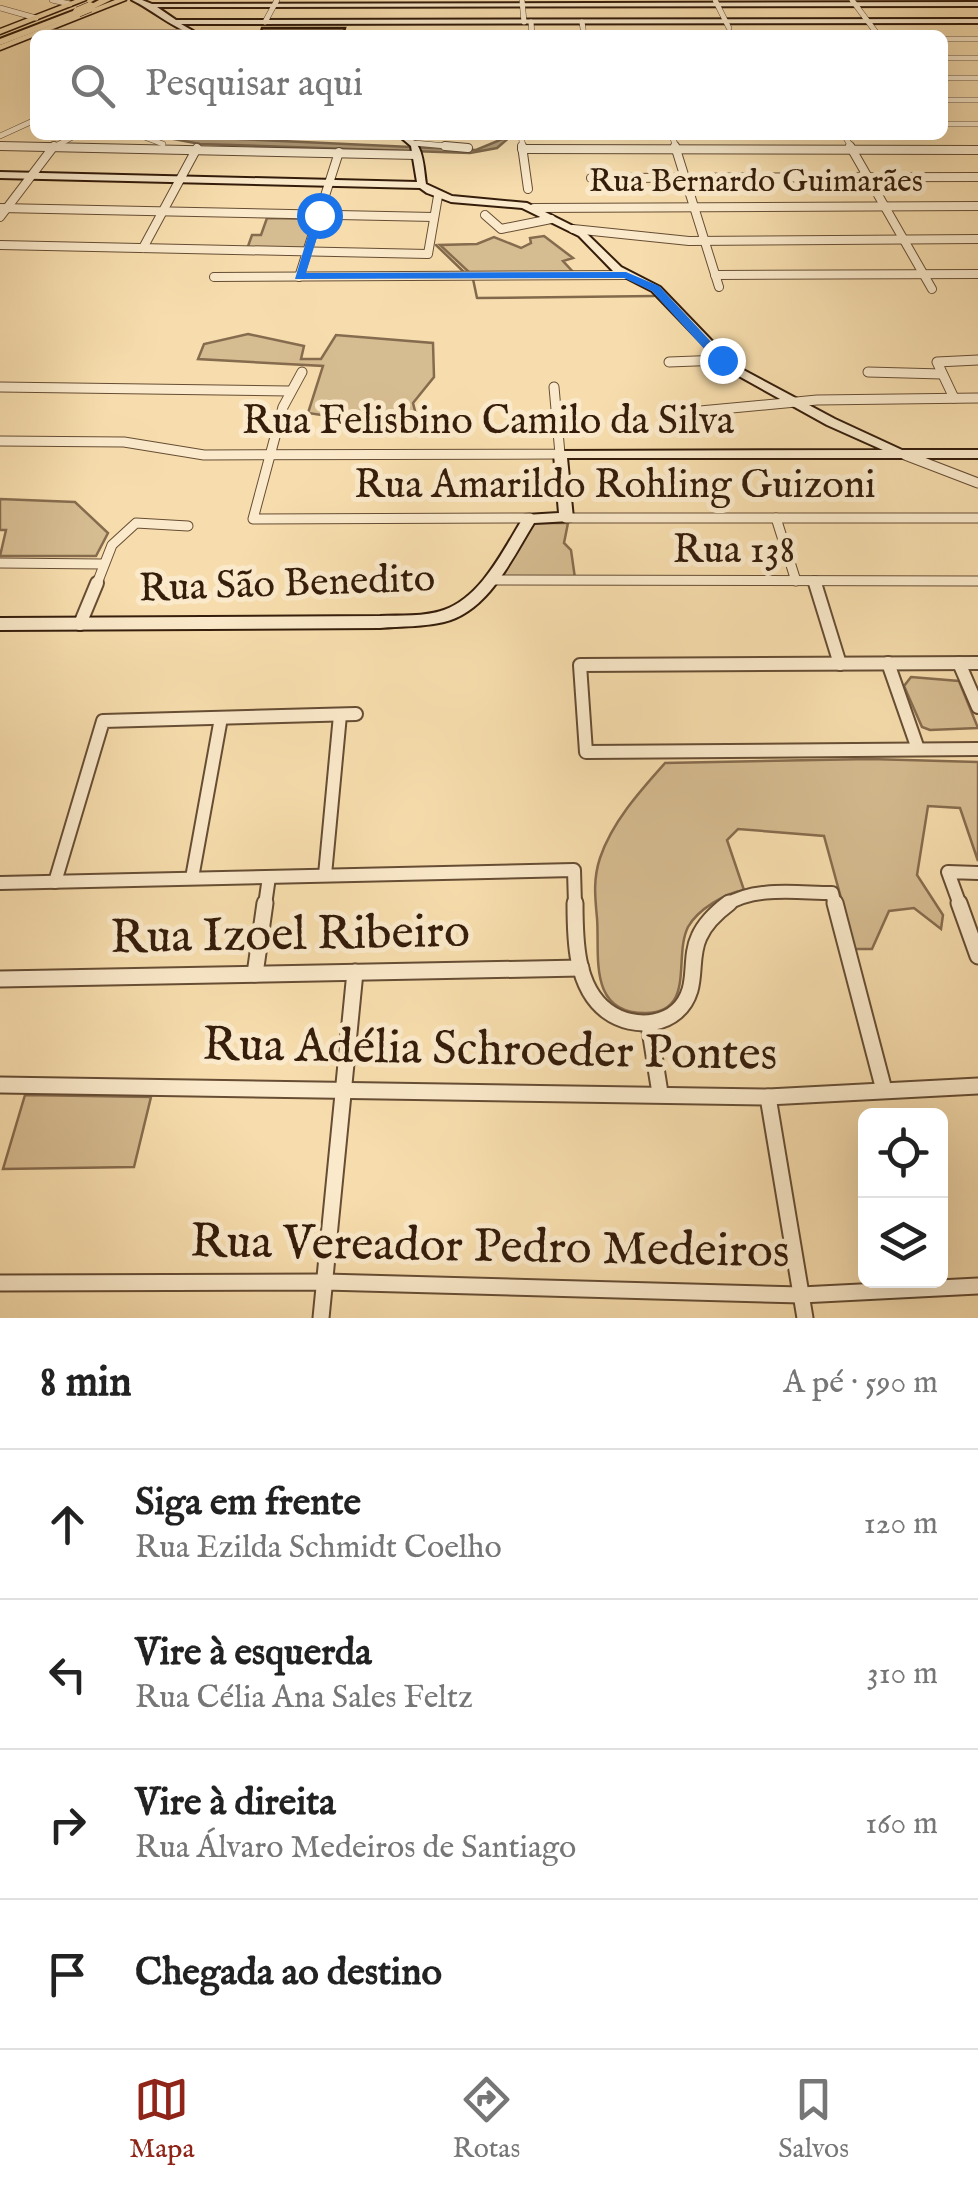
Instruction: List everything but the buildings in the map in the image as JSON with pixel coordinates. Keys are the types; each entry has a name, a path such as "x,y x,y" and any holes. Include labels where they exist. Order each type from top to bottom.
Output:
{"highway":[{"path":"0,37 107,0"}],"main road":[{"path":"0,37 36,18 122,0"},
{"path":"135,0 155,5 978,4"},
{"path":"375,30 414,3"},
{"path":"155,5 186,30"},
{"path":"45,30 80,7"},
{"path":"173,22 582,22 730,29 874,29 978,20"},
{"path":"0,37 30,33"},
{"path":"407,140 416,149 422,185"},
{"path":"0,175 422,185 438,196 513,202 534,208 595,244 626,275 656,289 722,360 793,402 905,454"},
{"path":"560,454 566,518"},
{"name":"Rua Felisbino Camilo da Silva","path":"560,454 978,454"},
{"name":"Rua Amarildo Rohling Guizoni","path":"530,518 566,518"},
{"name":"Rua São Benedito","path":"0,624 415,621 456,612 491,580 530,518"}],"street":[{"path":"52,0 80,7"},
{"path":"717,2 730,29"},
{"path":"854,2 874,29"},
{"path":"265,22 275,3"},
{"path":"522,3 530,30"},
{"path":"0,8 36,18"},
{"path":"582,22 583,30"},
{"path":"948,39 978,39"},
{"path":"948,58 978,58"},
{"path":"948,78 978,78"},
{"path":"948,100 978,100"},
{"path":"0,136 30,122"},
{"path":"948,124 975,124 978,132"},
{"path":"0,218 3,208 54,146 66,140"},
{"path":"155,140 178,147"},
{"path":"521,140 528,189"},
{"path":"674,140 719,287"},
{"path":"847,140 932,289"},
{"path":"0,146 339,152 468,148"},
{"path":"143,248 197,148"},
{"path":"522,150 978,150"},
{"path":"299,277 339,152"},
{"path":"590,178 978,177"},
{"path":"0,244 428,254 438,196"},
{"name":"Rua Bernardo Guimarães","path":"534,208 978,206"},
{"path":"3,208 434,217"},
{"path":"485,215 501,229 551,219"},
{"path":"573,229 705,241 978,239"},
{"path":"716,276 978,274"},
{"path":"214,278 626,275"},
{"path":"669,362 722,360"},
{"path":"954,398 937,362 978,360"},
{"path":"270,454 290,391 302,372"},
{"path":"868,372 942,374"},
{"path":"0,387 290,391"},
{"path":"554,387 560,454"},
{"path":"700,411 793,402 978,398"},
{"name":"Rua Felisbino Camilo da Silva","path":"0,440 124,442 188,454 560,454"},
{"name":"Rua Amarildo Rohling Guizoni","path":"270,454 253,518 530,518"},
{"path":"905,454 978,483"},
{"name":"Rua Amarildo Rohling Guizoni","path":"566,518 978,518"},
{"path":"776,518 796,581"},
{"path":"80,624 112,545 136,523 188,526"},
{"path":"0,563 103,564"},
{"name":"Rua 138","path":"491,580 978,581"},
{"path":"814,581 840,664"},
{"path":"959,663 978,707"},
{"path":"978,663 580,665 586,752 978,749"},
{"path":"888,664 918,749"},
{"path":"55,882 103,721 356,714"},
{"path":"325,875 340,715"},
{"path":"192,878 220,718"},
{"path":"0,883 574,870 580,968 587,988 602,1007 628,1022 649,1024 674,1014 688,996 699,935 729,903 744,897 832,893 884,1090"},
{"path":"978,873 948,872 978,956"},
{"path":"256,974 269,876"},
{"name":"Rua Izoel Ribeiro","path":"0,979 580,968"},
{"path":"321,1318 347,1089 355,972"},
{"path":"649,1024 660,1093"},
{"name":"Rua Adélia Schroeder Pontes","path":"0,1085 768,1096 978,1086"},
{"path":"768,1096 805,1318"},
{"name":"Rua Vereador Pedro Medeiros","path":"0,1283 324,1282 802,1295 978,1286"}],"shaded area":[{"path":"179,140 476,150 506,140 497,148 470,153 200,144"},
{"path":"267,218 315,219 305,250 247,249 252,235 261,235"},
{"path":"544,236 573,258 563,261 575,274 471,274 440,245 477,244 494,237 521,248 531,243 530,238"},
{"path":"248,334 304,346 301,359 321,359 336,335 433,343 434,377 413,403 415,430 393,429 394,415 342,418 308,413 323,366 198,359 204,344"},
{"path":"0,499 75,502 108,533 96,556 0,556 6,530 0,530"},
{"path":"533,523 568,523 564,543 571,550 575,578 502,578"},
{"path":"911,677 959,681 978,728 922,727 904,686"},
{"path":"870,759 978,762 978,861 960,808 928,806 917,875 943,915 941,929 914,908 889,911 872,949 855,949 824,836 738,829 727,840 744,890 713,903 688,927 680,981 672,1003 646,1013 627,1011 614,1004 605,993 598,964 598,866 619,820 665,763"},
{"path":"25,1095 151,1097 134,1167 3,1169"}],"waterway":[{"path":"436,245 466,274"},
{"path":"473,279 477,298 654,296"}],"route":[{"path":"319,215 299,277 626,275 656,289 722,360"}]}
